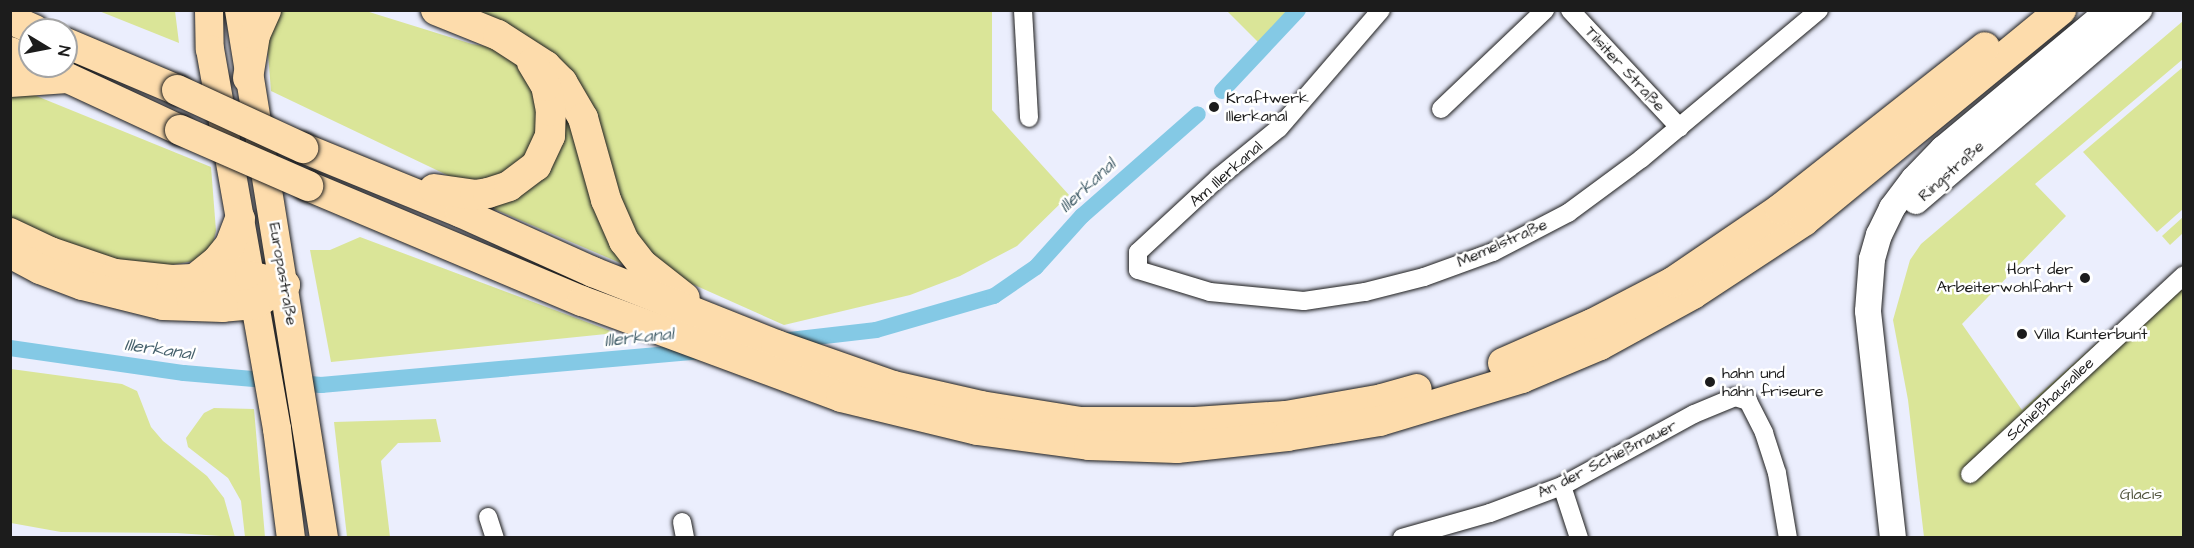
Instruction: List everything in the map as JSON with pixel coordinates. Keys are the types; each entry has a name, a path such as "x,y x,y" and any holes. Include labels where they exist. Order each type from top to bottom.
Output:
{"highway":[{"path":"248,78 255,35 266,10"},
{"path":"436,10 498,35 546,66 574,99 593,147 606,200 616,226 632,252 643,265 716,321"},
{"path":"78,48 593,272 716,321 870,378 981,406 1081,422 1195,422 1286,416 1382,399 1516,359 1592,324 1673,282 1780,209 2030,10"},
{"path":"10,82 70,78 180,130 308,186 642,324 841,398 977,430 1089,445 1177,448 1287,436 1380,421 1522,378 1600,345 1693,294 1804,221 2061,10"},
{"path":"383,180 475,195 509,186 528,174 546,149 551,124 546,86 524,52"},
{"path":"196,278 217,261 230,244 240,219"},
{"path":"10,233 50,252 115,274 142,278 196,278 252,290 285,285"},
{"path":"10,253 40,269 82,285 163,305 223,307 252,290"}],"main road":[{"path":"194,10 210,49"},
{"name":"Europastraße","path":"209,10 210,49 277,429 291,537"},
{"name":"Europastraße","path":"239,10 248,78 285,285 324,537"},
{"name":"Ringstraße","path":"1893,537 1868,296 1872,260 1879,236 1892,208 1914,179 1943,149 2110,10"},
{"name":"Ringstraße","path":"1878,393 1877,313 1890,246 1902,220 1923,193 2139,10"}],"street":[{"path":"1023,10 1029,118"},
{"name":"Am Illerkanal","path":"1138,252 1218,178 1279,128 1382,10"},
{"path":"1441,110 1545,10"},
{"name":"Tilsiter Straße","path":"1570,10 1680,128"},
{"name":"Memelstraße","path":"1138,252 1138,270 1210,292 1304,301 1365,292 1424,277 1493,252 1558,218 1680,128 1819,10"},
{"name":"Schießhausallee","path":"1970,474 2184,275"},
{"name":"An der Schießmauer","path":"1402,537 1490,513 1562,486 1694,414 1740,397 1748,401 1764,433 1773,459 1788,537"},
{"path":"1562,486 1579,537"},
{"path":"488,517 495,537"}],"green space":[{"path":"99,11 175,11 179,43"},
{"path":"278,11 366,11 472,44 497,48 521,65 543,119 524,164 470,186 271,91 266,28"},
{"path":"473,11 992,11 992,110 1069,195 1017,246 960,276 910,295 784,325 672,275 623,220 592,117"},
{"path":"1227,11 1293,11 1261,45"},
{"name":"Glacis","path":"2183,21 2183,59 2035,184 2066,216 1962,324 2022,410 2183,266 2183,537 1924,537 1908,400 1893,320 1910,260 1921,244"},
{"path":"2183,67 2183,209 2157,232 2083,152"},
{"path":"34,95 211,167 216,231 212,247 194,261 159,267 119,265 11,225 11,97"},
{"path":"564,104 632,268 494,209 493,201"},
{"path":"2183,217 2183,233 2170,245 2162,236"},
{"path":"360,237 616,333 331,362 310,250 330,250"},
{"path":"11,369 122,384 137,391 151,427 163,441 207,476 224,498 235,537 177,533 61,532 11,523"},
{"path":"214,408 254,409 265,537 245,537 241,501 228,478 188,447 186,438 204,413"},
{"path":"436,419 441,442 398,443 381,461 390,537 347,537 334,422"}],"waterway":[{"name":"Illerkanal","path":"1222,91 1298,10"},
{"name":"Illerkanal","path":"781,341 876,330 994,296 1036,267 1082,216 1198,114"},
{"name":"Illerkanal","path":"10,348 184,373 321,385 702,351"}],"place":[{"name":"Kraftwerk Illerkanal","path":"1214,107"},
{"name":"Hort der Arbeiterwohlfahrt","path":"2085,278"},
{"name":"Villa Kunterbunt","path":"2022,334"},
{"name":"hahn und hahn friseure","path":"1710,382"}]}
